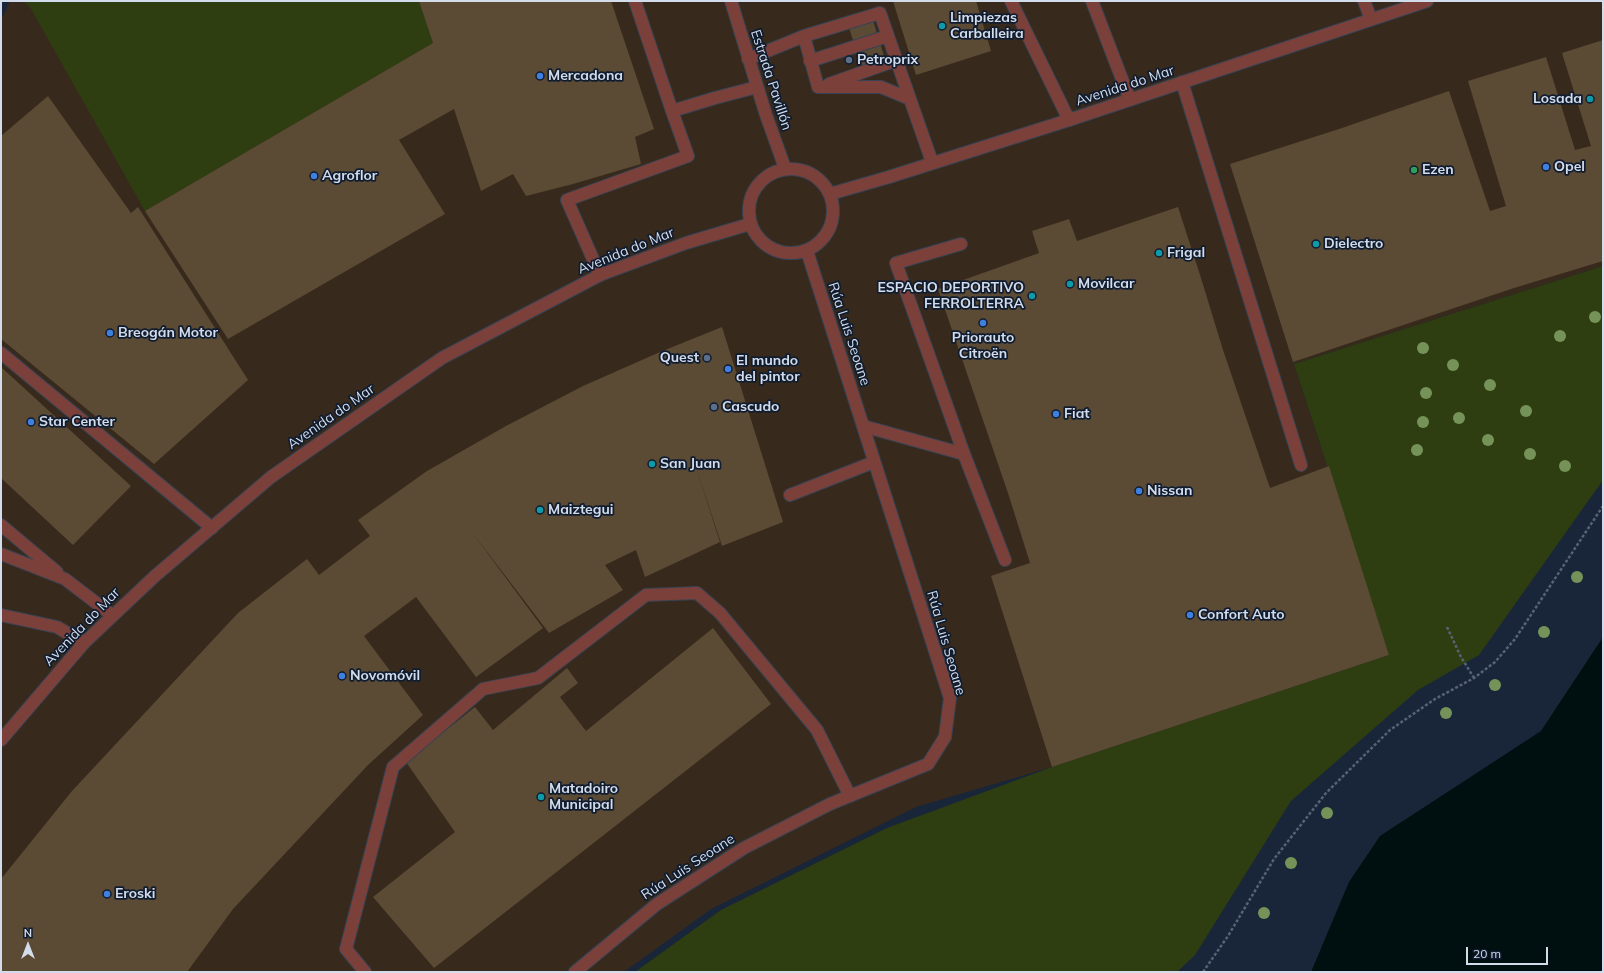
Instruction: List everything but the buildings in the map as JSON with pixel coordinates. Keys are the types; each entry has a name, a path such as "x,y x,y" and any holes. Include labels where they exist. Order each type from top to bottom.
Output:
{"street":[{"path":"600,275 567,200 688,156 635,1"},
{"name":"Estrada Pavillón","path":"731,1 757,87 785,168"},
{"path":"1012,1 1069,120"},
{"path":"1092,1 1130,100"},
{"path":"1364,1 1371,20"},
{"name":"Avenida do Mar","path":"830,194 889,177 932,162 1069,120 1427,1"},
{"path":"748,59 804,36 880,13 932,162"},
{"path":"804,36 818,87"},
{"path":"810,61 888,36"},
{"path":"818,87 897,60"},
{"path":"1182,82 1301,465"},
{"path":"672,111 757,87"},
{"path":"818,87 880,87 910,99"},
{"path":"785,168 796,168 810,173 821,180 830,194 833,205 833,219 830,229 816,246 806,251 787,253 770,248 757,236 750,224 748,210 751,196 758,184 769,174 785,168"},
{"name":"Avenida do Mar","path":"1,740 84,643 112,615 212,528 271,477 442,358 600,275 686,243 750,224"},
{"path":"962,244 896,263 964,454 1005,560"},
{"name":"Rúa Luis Seoane","path":"575,972 657,904 738,852 830,804 928,764 945,737 950,698 806,251"},
{"path":"1,353 212,528"},
{"path":"863,426 964,454"},
{"path":"790,495 874,462"},
{"path":"1,525 65,579 112,615"},
{"path":"1,554 65,579"},
{"path":"365,972 346,949 393,766 483,690 538,678 646,595 697,593 720,613 817,730 850,796"},
{"path":"1,615 56,627 84,643"}],"path":[{"path":"1203,972 1228,936 1274,859 1326,793 1390,730 1435,699 1474,678 1495,662 1515,639 1603,506"},
{"path":"1447,627 1461,657 1474,678"}],"shaded area":[{"path":"10,1 1603,1 1603,266 1294,364 1389,655 1052,767 916,807 711,909 624,972 1,972 1,20"},
{"path":"1603,637 1603,972 1311,972 1349,882 1380,836 1541,731"}],"green space":[{"path":"24,1 419,1 433,43 145,211 30,7"},
{"path":"1603,266 1603,480 1479,655 1418,690 1291,801 1195,955 1177,972 635,972 721,910 887,828 1052,767 1389,655 1294,364"}],"place":[{"name":"Limpiezas Carballeira","path":"942,26"},
{"name":"Petroprix","path":"849,60"},
{"name":"Mercadona","path":"540,76"},
{"name":"Losada","path":"1590,99"},
{"name":"Opel","path":"1546,167"},
{"name":"Ezen","path":"1414,170"},
{"name":"Agroflor","path":"314,176"},
{"name":"Dielectro","path":"1316,244"},
{"name":"Frigal","path":"1159,253"},
{"name":"Movilcar","path":"1070,284"},
{"name":"ESPACIO DEPORTIVO FERROLTERRA","path":"1032,296"},
{"name":"Priorauto Citroën","path":"983,323"},
{"name":"Breogán Motor","path":"110,333"},
{"name":"Quest","path":"707,358"},
{"name":"El mundo del pintor","path":"728,369"},
{"name":"Cascudo","path":"714,407"},
{"name":"Fiat","path":"1056,414"},
{"name":"Star Center","path":"31,422"},
{"name":"San Juan","path":"652,464"},
{"name":"Nissan","path":"1139,491"},
{"name":"Maiztegui","path":"540,510"},
{"name":"Confort Auto","path":"1190,615"},
{"name":"Novomóvil","path":"342,676"},
{"name":"Matadoiro Municipal","path":"541,797"},
{"name":"Eroski","path":"107,894"}]}
